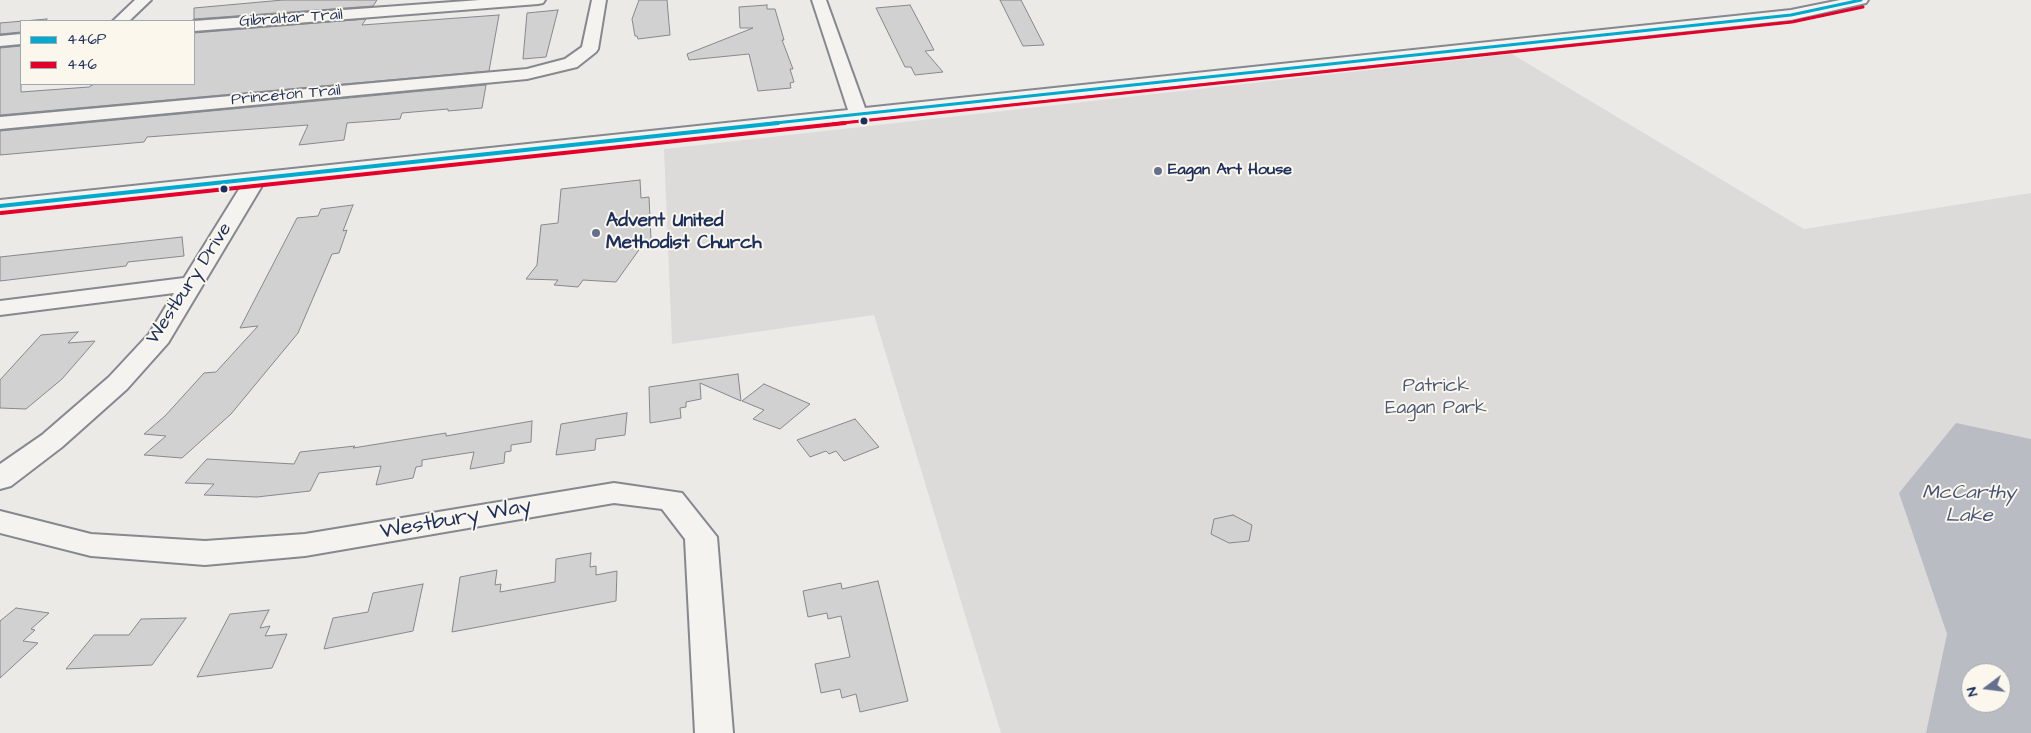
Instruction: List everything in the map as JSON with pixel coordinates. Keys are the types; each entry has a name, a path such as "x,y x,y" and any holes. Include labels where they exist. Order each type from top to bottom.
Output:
{"street":[{"path":"121,20 144,0"},
{"name":"Gibraltar Trail","path":"195,26 406,5 538,0"},
{"name":"Princeton Trail","path":"0,123 527,74 571,63 590,49 594,19 600,0"},
{"path":"819,0 858,114"},
{"path":"0,206 1791,15 1861,0"},
{"path":"0,41 20,39"},
{"name":"Westbury Drive","path":"0,479 52,441 118,383 159,338 256,179"},
{"path":"0,308 193,284"},
{"name":"Westbury Way","path":"0,522 91,545 205,553 305,545 614,493 671,500 701,537 714,733"}],"green space":[{"name":"Patrick Eagan Park","path":"1512,54 1804,229 2031,193 2031,733 1001,733 874,315 672,344 664,149"}],"water":[{"name":"McCarthy Lake","path":"1956,423 2031,439 2031,733 1926,733 1947,634 1899,493"}],"building":[{"path":"283,0 377,0 373,6 194,19 194,8"},
{"path":"639,0 667,0 670,35 638,39 635,36 632,19"},
{"path":"1000,0 1021,0 1044,45 1023,46"},
{"path":"767,5 767,9 775,9 784,40 782,40 793,69 790,69 794,82 790,83 791,88 758,91 749,54 689,60 687,54 753,28 740,28 739,7"},
{"path":"910,5 934,50 925,51 943,72 915,75 911,67 905,67 876,8"},
{"path":"558,10 546,57 523,59 527,13"},
{"path":"499,15 489,71 0,115 0,48 20,46 21,92 89,87 92,85 195,85 195,33 366,19 362,25"},
{"path":"20,21 20,32 0,34 0,23"},
{"path":"486,85 482,108 402,113 400,119 347,123 344,140 299,145 308,125 147,137 144,142 0,155 0,131"},
{"name":"Advent United Methodist Church","path":"640,180 641,198 649,197 651,240 646,240 616,282 583,280 578,287 554,285 558,280 526,279 537,265 541,225 558,223 561,189"},
{"path":"353,205 343,231 347,230 339,253 332,254 298,333 231,414 182,458 144,455 166,436 144,434 165,416 204,373 216,372 258,326 240,328 297,218 318,216 321,209"},
{"path":"182,237 184,256 128,262 126,266 0,281 0,257"},
{"path":"78,332 68,343 95,341 62,379 26,409 0,408 0,380 41,335"},
{"path":"738,374 741,401 700,383 701,399 686,402 686,407 680,408 681,418 650,423 649,387"},
{"path":"764,384 810,404 780,429 753,419 764,410 742,401"},
{"path":"627,413 625,435 596,439 595,450 556,455 561,424"},
{"path":"855,419 879,447 844,461 836,451 829,454 826,451 810,457 797,440"},
{"path":"532,421 531,442 511,445 511,451 505,452 504,463 470,469 474,452 422,460 422,466 416,467 413,478 376,485 381,466 319,473 310,491 257,497 204,495 214,484 185,483 207,459 294,464 300,452 355,446 353,448 446,433 446,436"},
{"path":"1233,515 1252,525 1249,541 1229,543 1211,534 1214,519"},
{"path":"591,553 590,567 596,566 596,575 617,571 616,601 452,632 460,577 497,570 495,585 501,584 500,592 555,582 556,559"},
{"path":"878,581 908,701 860,712 856,694 842,698 840,689 821,693 815,664 850,657 841,616 828,619 827,613 808,617 803,591 841,583 842,589"},
{"path":"423,584 413,631 324,649 333,618 368,612 373,593"},
{"path":"16,608 49,613 31,629 35,630 23,641 38,643 0,678 0,621"},
{"path":"269,610 260,628 270,626 265,636 287,634 272,668 197,677 230,614"},
{"path":"186,618 152,665 66,669 94,635 129,635 141,619"}],"transit line":[{"name":"446P","path":"0,206 1791,15 1861,0"},
{"name":"446","path":"1,213 1792,22 1863,7"}],"place":[{"name":"Eagan Art House","path":"1158,171"},
{"name":"Advent United Methodist Church","path":"596,233"}]}
